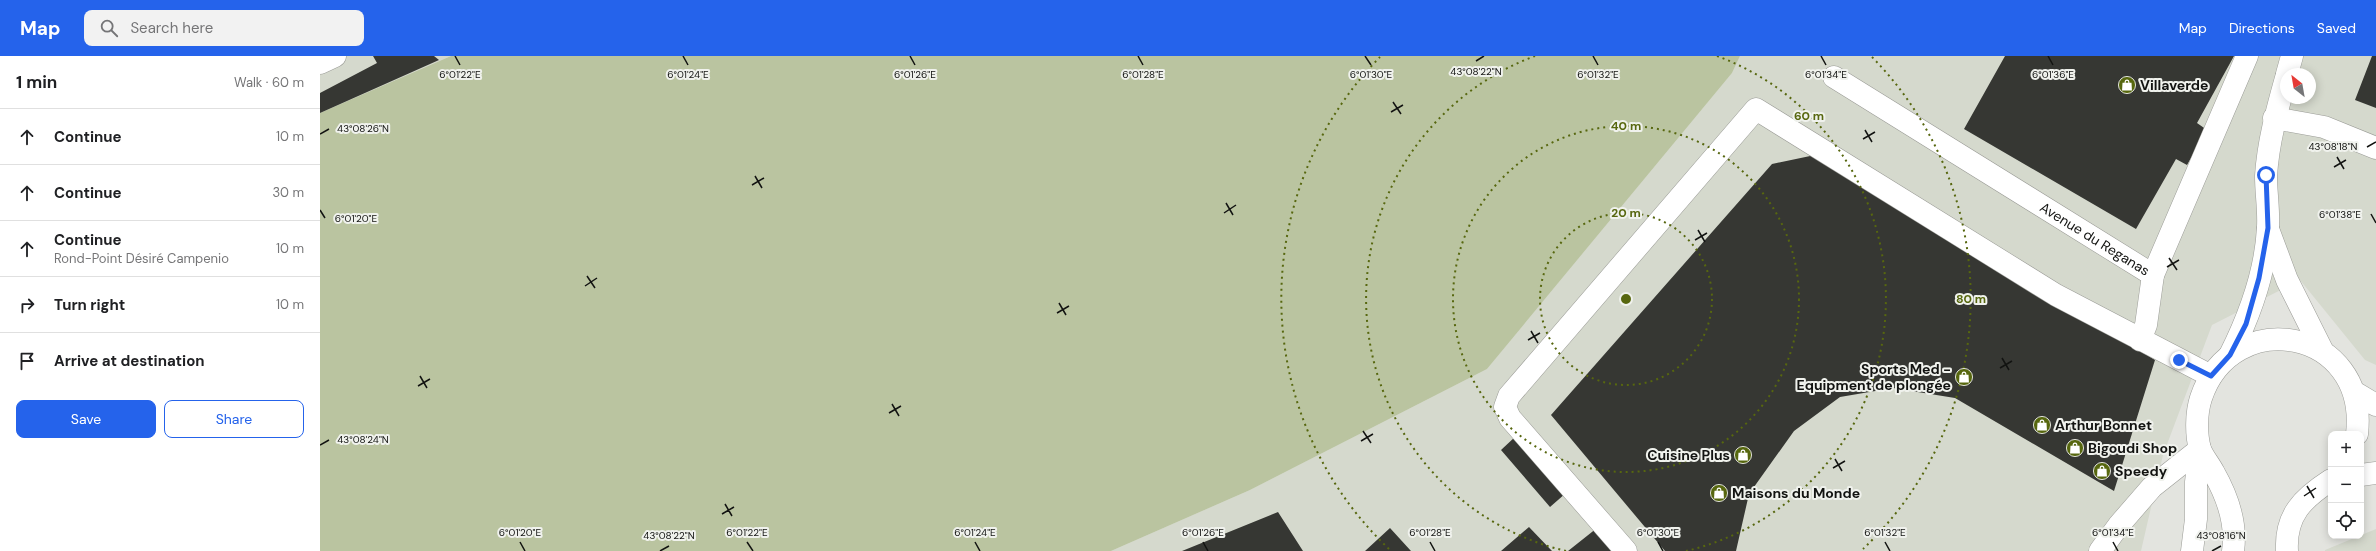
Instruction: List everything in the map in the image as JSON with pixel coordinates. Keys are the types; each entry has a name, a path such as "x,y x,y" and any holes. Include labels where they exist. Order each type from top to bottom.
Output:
{"main road":[{"path":"320,63 335,56"},
{"name":"Avenue du Reganas","path":"1834,77 2153,274 2247,56"},
{"path":"2289,68 2292,56"},
{"path":"2192,551 2196,519 2196,482 2200,449 2197,423 2201,399 2211,376 2230,355 2246,324 2259,278 2268,228 2266,175 2274,118 2280,98"},
{"path":"1626,551 1510,418 1505,407 1509,396 1756,109 2056,295 2211,376"},
{"path":"2274,118 2324,127 2376,148"},
{"path":"2268,228 2287,280 2322,350"},
{"path":"2140,340 2146,325 2153,274"},
{"path":"2230,355 2251,344 2276,339 2300,341 2322,350 2338,364 2349,380 2354,392 2359,419 2357,431"},
{"path":"2354,392 2376,405"},
{"path":"2200,449 2214,472 2230,509 2233,551"},
{"path":"2100,551 2119,525 2152,487 2200,449"},
{"path":"2364,475 2376,473"},
{"path":"2287,551 2289,528 2296,510 2310,493 2328,482"}],"shaded area":[{"path":"320,56 451,56 320,113"},
{"path":"1740,56 2376,56 2376,365 2365,360 2300,280 2212,325 2163,455 2141,551 1111,551 1250,490 1487,369 1732,73"},
{"path":"2376,529 2376,551 2325,551 2352,539 2364,539 2364,534"}],"green space":[{"path":"451,56 1740,56 1732,73 1487,369 1250,490 1111,551 320,551 320,113"}],"building":[{"path":"373,56 434,56 439,60 320,113 320,93 377,63"},
{"path":"2005,56 2234,56 2197,123 2207,130 2187,165 2176,159 2136,229 1964,129"},
{"path":"2372,56 2376,56 2376,108 2355,100"},
{"path":"1815,155 2155,360 2114,491 1955,398 1893,388 1840,397 1794,431 1749,494 1736,551 1665,551 1551,415 1772,164"},
{"path":"1516,436 1566,493 1550,507 1501,450"},
{"path":"1278,512 1303,551 1182,551"},
{"path":"1529,527 1552,551 1501,551"},
{"path":"1390,528 1411,551 1365,551"},
{"path":"1597,528 1616,551 1568,551"}],"place":[{"name":"Villaverde","path":"2127,85"},
{"name":"Sports Med - Equipment de plongée","path":"1964,377"},
{"name":"Arthur Bonnet","path":"2042,425"},
{"name":"Bigoudi Shop","path":"2075,448"},
{"name":"Cuisine Plus","path":"1743,455"},
{"name":"Speedy","path":"2102,471"},
{"name":"Maisons du Monde","path":"1719,493"}],"route":[{"path":"2179,360 2211,376 2230,355 2246,324 2259,278 2268,228 2266,175"}]}
